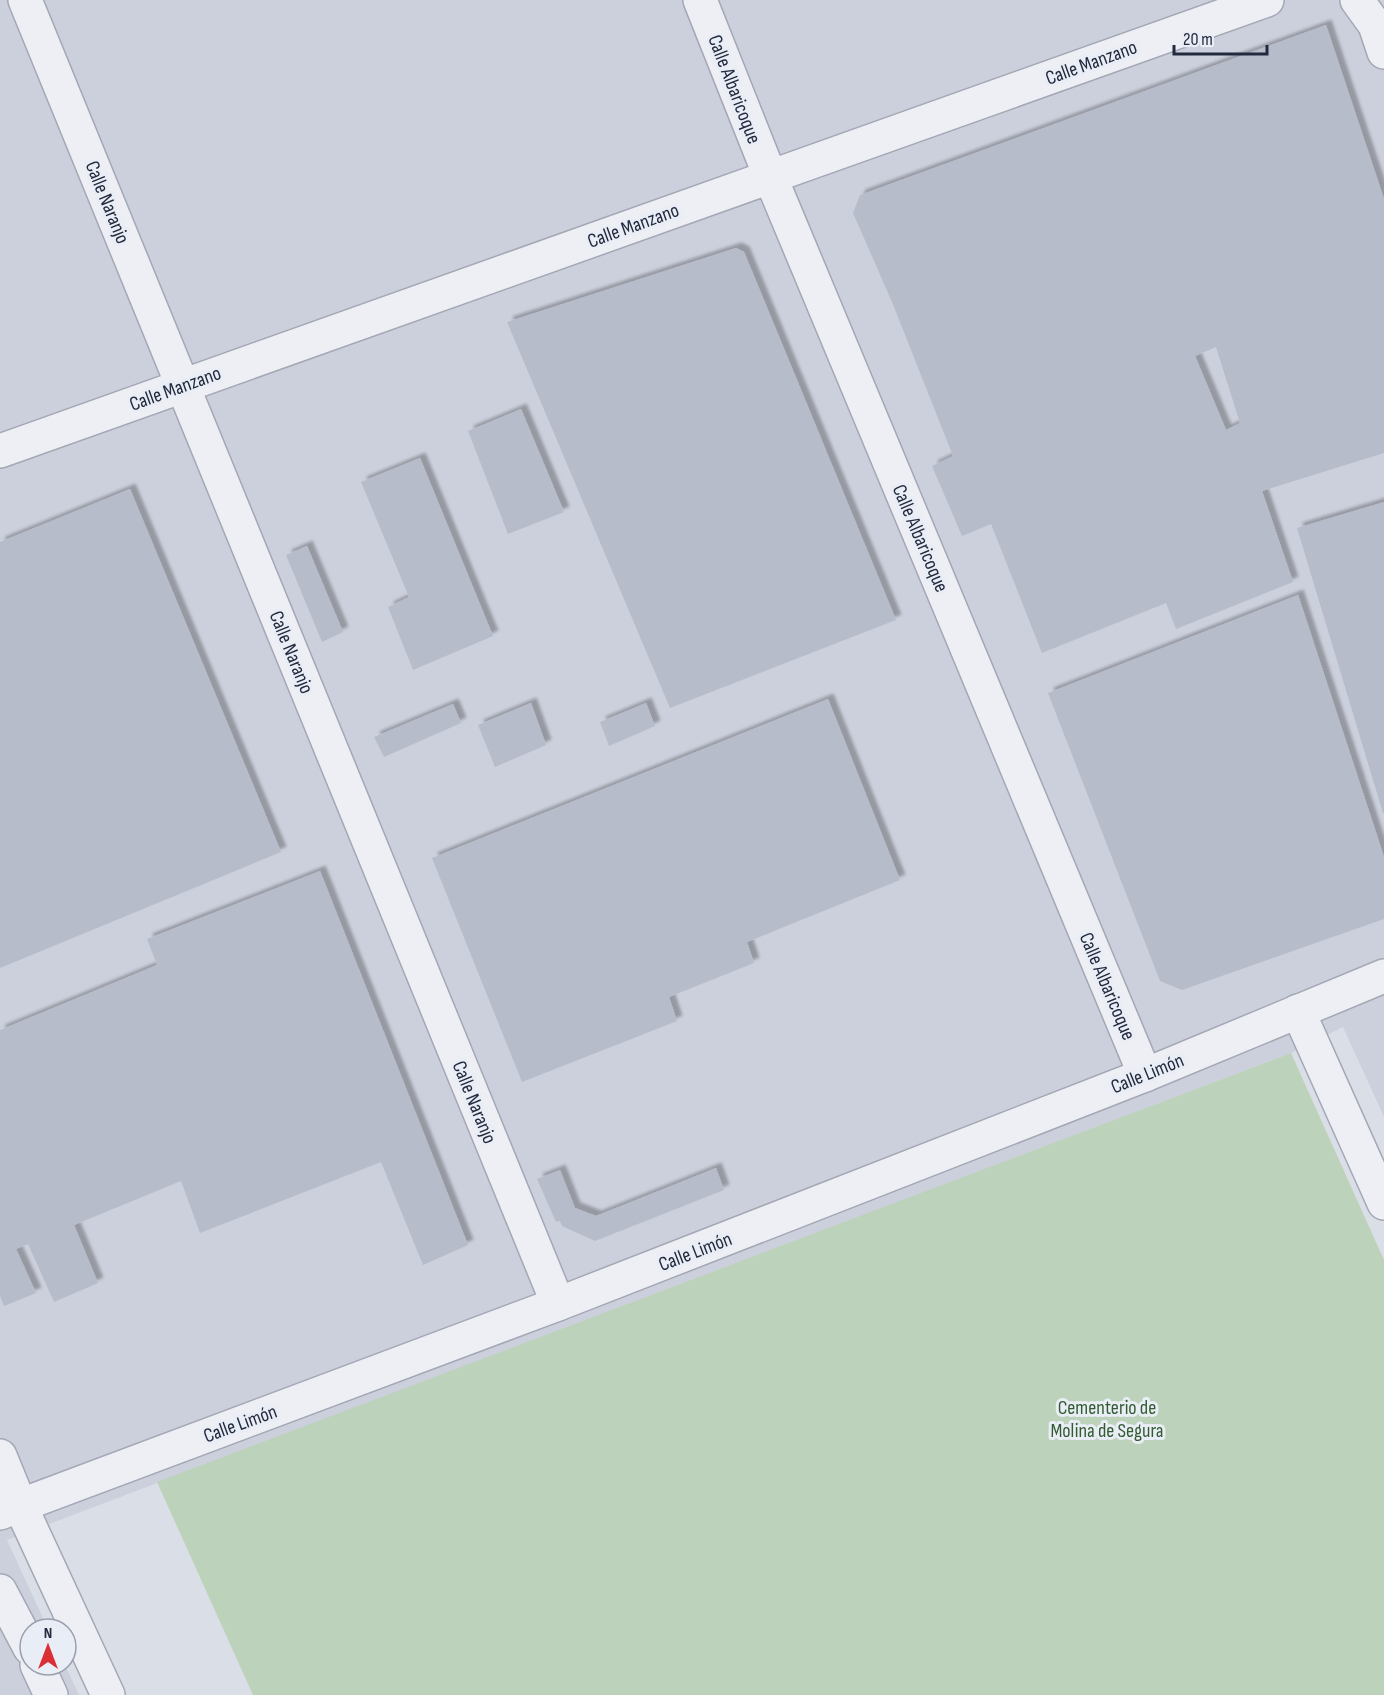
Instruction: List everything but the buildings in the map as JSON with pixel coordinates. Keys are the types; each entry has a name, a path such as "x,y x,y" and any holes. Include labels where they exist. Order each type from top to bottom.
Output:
{"street":[{"name":"Calle Naranjo","path":"25,0 558,1304"},
{"name":"Calle Albaricoque","path":"700,0 770,176 1145,1075"},
{"name":"Calle Manzano","path":"0,451 1267,0"},
{"path":"1357,0 1375,25 1384,52"},
{"name":"Calle Limón","path":"10,1509 558,1304 1145,1075 1384,976"},
{"path":"1298,1011 1384,1203"},
{"path":"0,1456 10,1509 108,1695"},
{"path":"0,1591 18,1625"},
{"path":"43,1677 51,1695"}],"shaded area":[{"path":"0,0 1384,0 1384,1117 1343,1027 1291,1053 7,1540 42,1617 18,1617 18,1677 71,1677 79,1695 0,1695"}],"green space":[{"name":"Cementerio de Molina de Segura","path":"1291,1053 1384,1260 1384,1695 253,1695 157,1482"}]}
